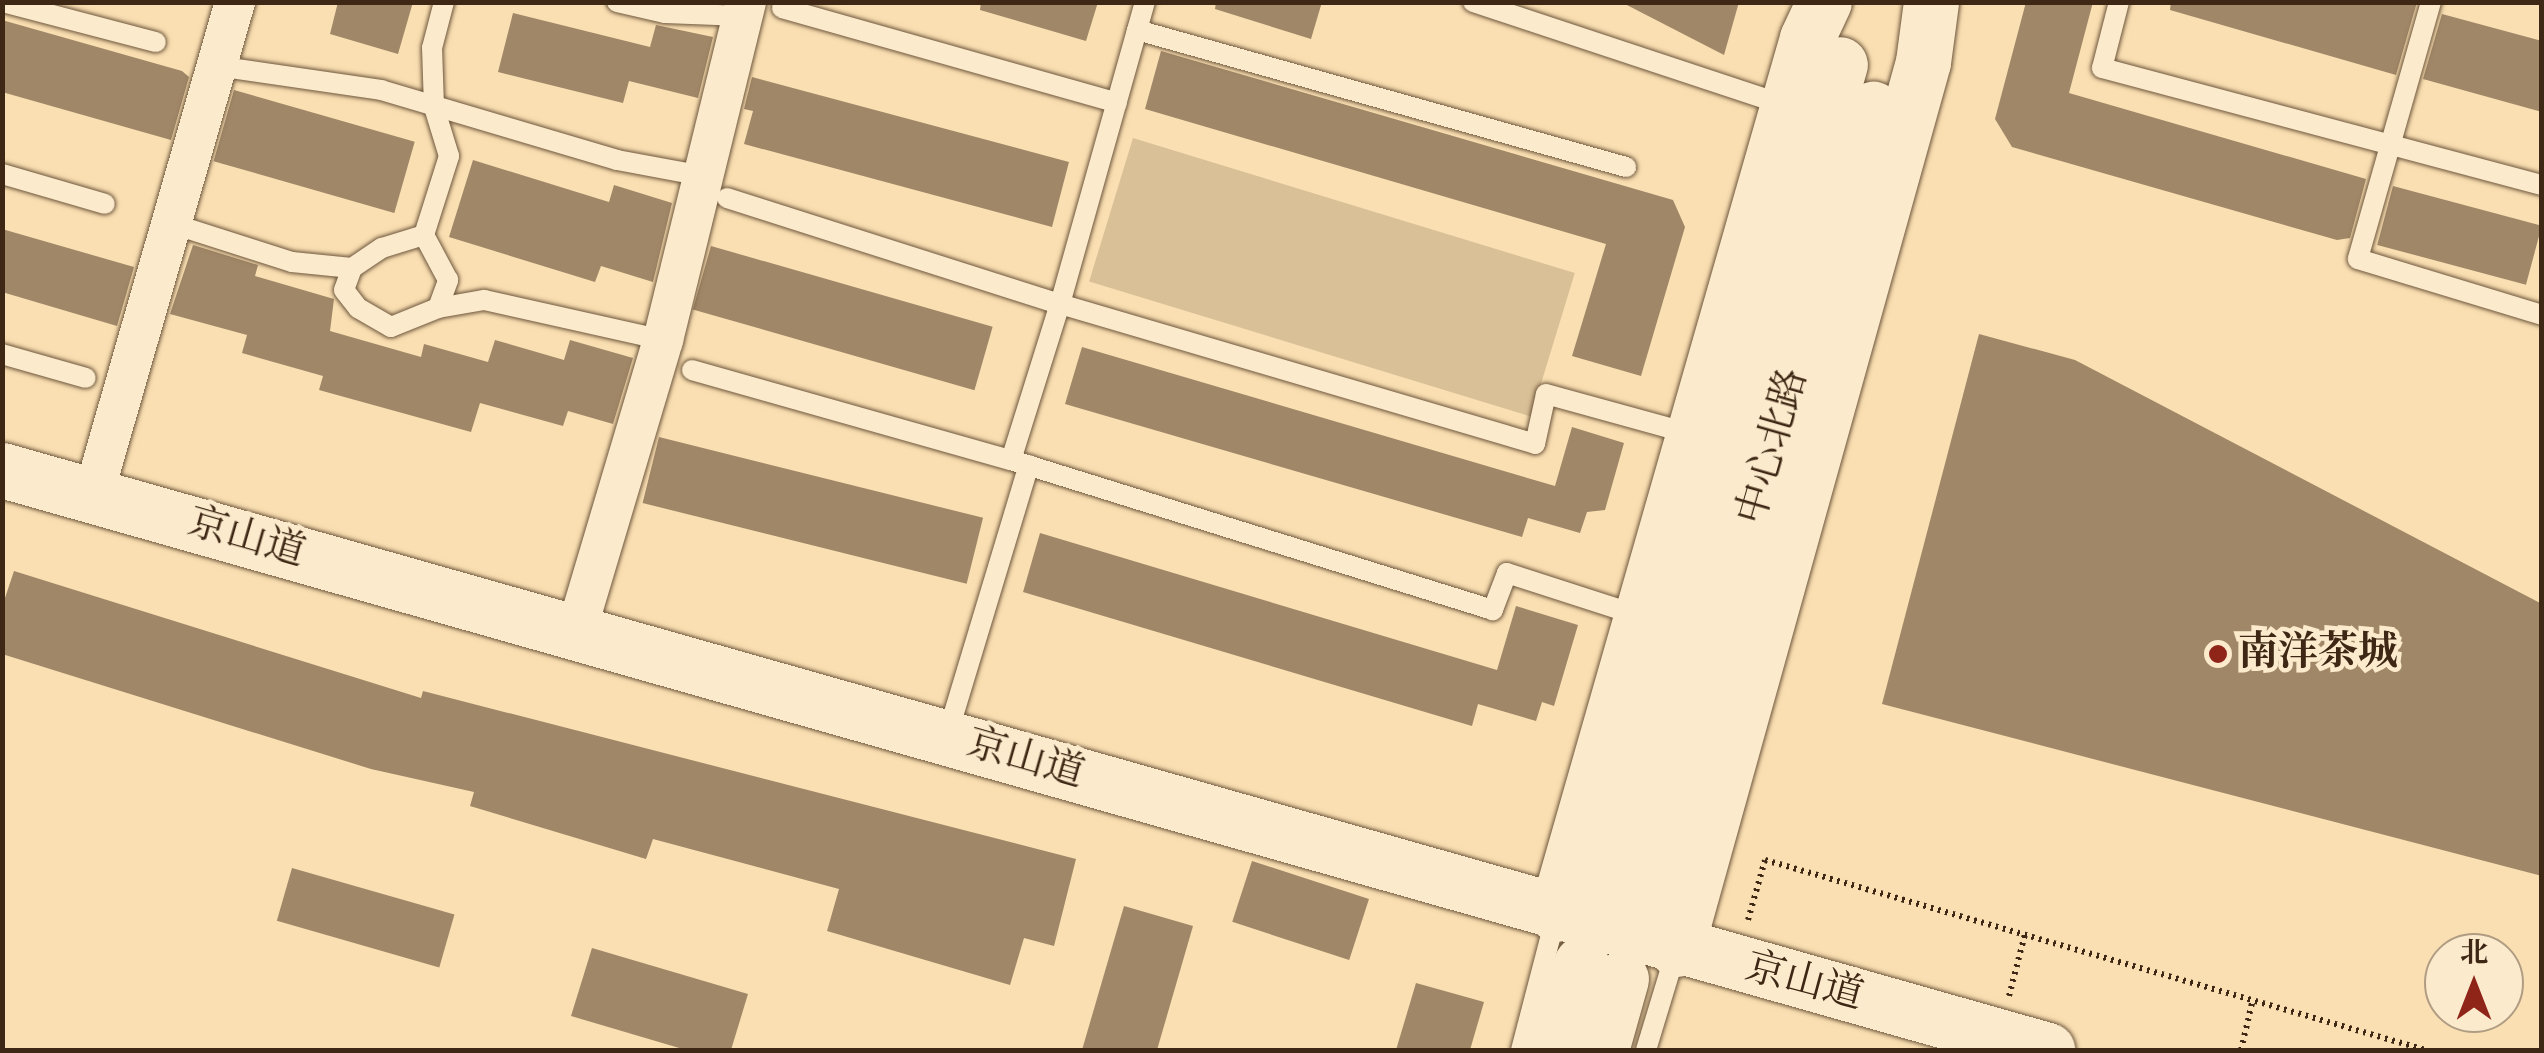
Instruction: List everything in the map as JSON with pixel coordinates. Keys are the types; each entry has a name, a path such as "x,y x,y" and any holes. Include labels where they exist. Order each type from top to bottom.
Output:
{"street":[{"path":"92,496 236,2"},
{"path":"1556,914 1693,435 1824,2"},
{"name":"中心北路","path":"1854,2 1628,888 1908,2"},
{"path":"1676,948 1923,62 1931,2"},
{"path":"576,632 663,340 715,187 757,9"},
{"name":"京山道","path":"2,470 1556,914 2023,1043"},
{"path":"1556,1050 1601,972 1601,1050"}],"lane":[{"path":"2,2 156,42"},
{"path":"438,308 448,280 424,234 449,156 434,107 432,48 444,2"},
{"path":"617,2 664,13 757,9 1116,103"},
{"path":"946,738 1144,2"},
{"path":"1473,2 1790,106"},
{"path":"2119,2 2102,68 2542,185"},
{"path":"2431,2 2358,259 2542,315"},
{"path":"1137,30 1626,167"},
{"path":"216,66 381,90 715,187 1060,304 1535,444 1546,394 1693,435"},
{"path":"2,174 104,204"},
{"path":"170,223 292,262 352,268"},
{"path":"424,234 382,248 352,268 344,290 358,308 392,327 438,308 484,300 663,340"},
{"path":"2,354 86,378"},
{"path":"692,370 1020,463 1494,610 1507,574 1640,616"},
{"path":"1521,1050 1556,914"},
{"path":"1646,1050 1676,948"}],"path":[{"path":"1734,964 1765,860 2426,1050"},
{"path":"2023,1043 2025,934"},
{"path":"2240,1050 2252,1003"}],"shaded area":[{"path":"1133,138 1575,273 1531,417 1089,281"}],"building":[{"path":"338,2 413,2 398,54 330,34"},
{"path":"981,2 1098,2 1086,41 980,10"},
{"path":"1216,2 1322,2 1311,39 1215,9"},
{"path":"1621,2 1739,2 1724,55"},
{"path":"2026,2 2093,2 2069,93 2366,179 2350,238 2337,240 2012,147 1995,119"},
{"path":"2171,2 2417,2 2396,75 2170,10"},
{"path":"513,13 650,47 656,25 713,37 698,98 629,81 623,103 498,72"},
{"path":"2442,14 2542,41 2542,112 2423,79"},
{"path":"2,20 182,71 189,77 171,140 2,92"},
{"path":"1161,51 1673,200 1685,227 1641,376 1572,356 1606,244 1145,109"},
{"path":"752,77 1069,162 1052,227 744,144 753,111 744,109"},
{"path":"234,90 415,142 394,213 214,161"},
{"path":"473,160 609,202 614,185 672,203 653,282 601,266 595,282 449,237"},
{"path":"2393,186 2542,226 2526,285 2377,245"},
{"path":"2,229 134,267 117,326 2,292"},
{"path":"193,245 258,265 255,276 334,299 330,331 421,357 424,344 488,362 495,340 564,360 570,340 633,358 613,424 568,411 563,426 480,403 471,432 319,390 323,376 242,353 247,335 170,314"},
{"path":"711,246 993,327 974,390 693,309"},
{"name":"南洋茶城","path":"1979,334 2075,360 2542,604 2542,876 1882,704"},
{"path":"1082,347 1555,486 1572,427 1624,443 1605,510 1587,512 1580,533 1528,518 1522,537 1065,404"},
{"path":"659,437 983,518 967,584 643,503"},
{"path":"1040,533 1497,670 1516,606 1578,625 1554,706 1542,702 1536,721 1478,704 1472,726 1023,592"},
{"path":"14,571 421,698 423,691 1076,859 1054,946 1024,938 1010,985 827,931 839,889 653,839 646,859 470,806 474,792 371,769 2,654 2,607"},
{"path":"1252,861 1369,899 1349,960 1232,922"},
{"path":"292,868 454,915 439,967 277,921"},
{"path":"1124,906 1193,926 1157,1050 1082,1050"},
{"path":"592,948 748,994 731,1050 686,1050 571,1016"},
{"path":"1416,983 1484,1002 1470,1050 1396,1050"}],"place":[{"name":"南洋茶城","path":"2218,654"}]}
